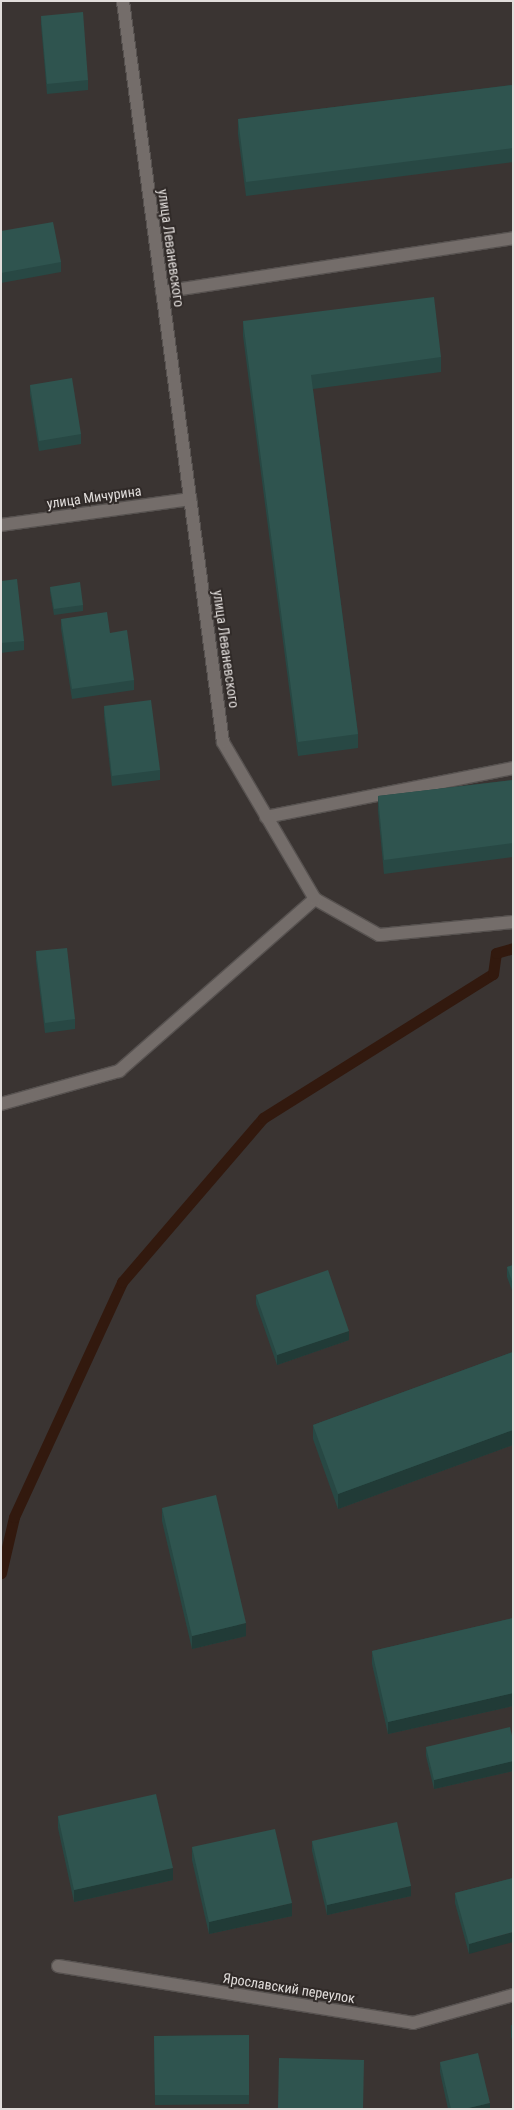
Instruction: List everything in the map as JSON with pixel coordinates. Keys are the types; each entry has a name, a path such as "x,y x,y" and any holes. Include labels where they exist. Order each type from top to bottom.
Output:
{"street":[{"name":"улица Леваневского","path":"123,1 223,742 315,899"},
{"path":"162,292 513,238"},
{"name":"улица Мичурина","path":"1,525 190,499"},
{"path":"266,816 513,768"},
{"path":"1,1104 120,1071 315,899 379,935 513,922"},
{"name":"Ярославский переулок","path":"58,1966 413,2023 513,1995"}],"building":[{"path":"83,12 88,80 47,84 41,16"},
{"path":"513,85 513,148 246,182 238,119"},
{"path":"53,222 61,262 1,273 1,231"},
{"path":"434,297 441,357 311,375 358,734 298,742 243,321"},
{"path":"72,378 81,434 39,441 30,385"},
{"path":"17,579 24,641 1,643 1,581"},
{"path":"80,582 83,605 54,609 50,587"},
{"path":"107,612 110,633 127,630 134,680 72,689 61,619"},
{"path":"151,700 160,770 112,776 104,706"},
{"path":"513,780 513,843 384,860 378,796"},
{"path":"67,948 75,1019 45,1023 36,951"},
{"path":"513,1265 513,1284 507,1267"},
{"path":"328,1270 349,1331 277,1355 256,1295"},
{"path":"513,1352 513,1430 338,1494 313,1425"},
{"path":"216,1495 246,1623 192,1636 162,1508"},
{"path":"513,1618 513,1693 388,1722 372,1651"},
{"path":"510,1727 513,1740 513,1761 434,1780 426,1747"},
{"path":"156,1794 173,1868 74,1890 58,1816"},
{"path":"397,1822 411,1886 327,1905 312,1841"},
{"path":"275,1829 292,1903 209,1922 192,1847"},
{"path":"513,1878 513,1932 469,1944 455,1893"},
{"path":"249,2035 249,2095 155,2095 154,2036"},
{"path":"478,2053 490,2103 464,2109 451,2109 440,2062"},
{"path":"279,2058 364,2060 363,2109 278,2109"}],"waterway":[{"path":"1,1573 14,1517 122,1282 263,1118 493,974 496,953 513,948"}]}
